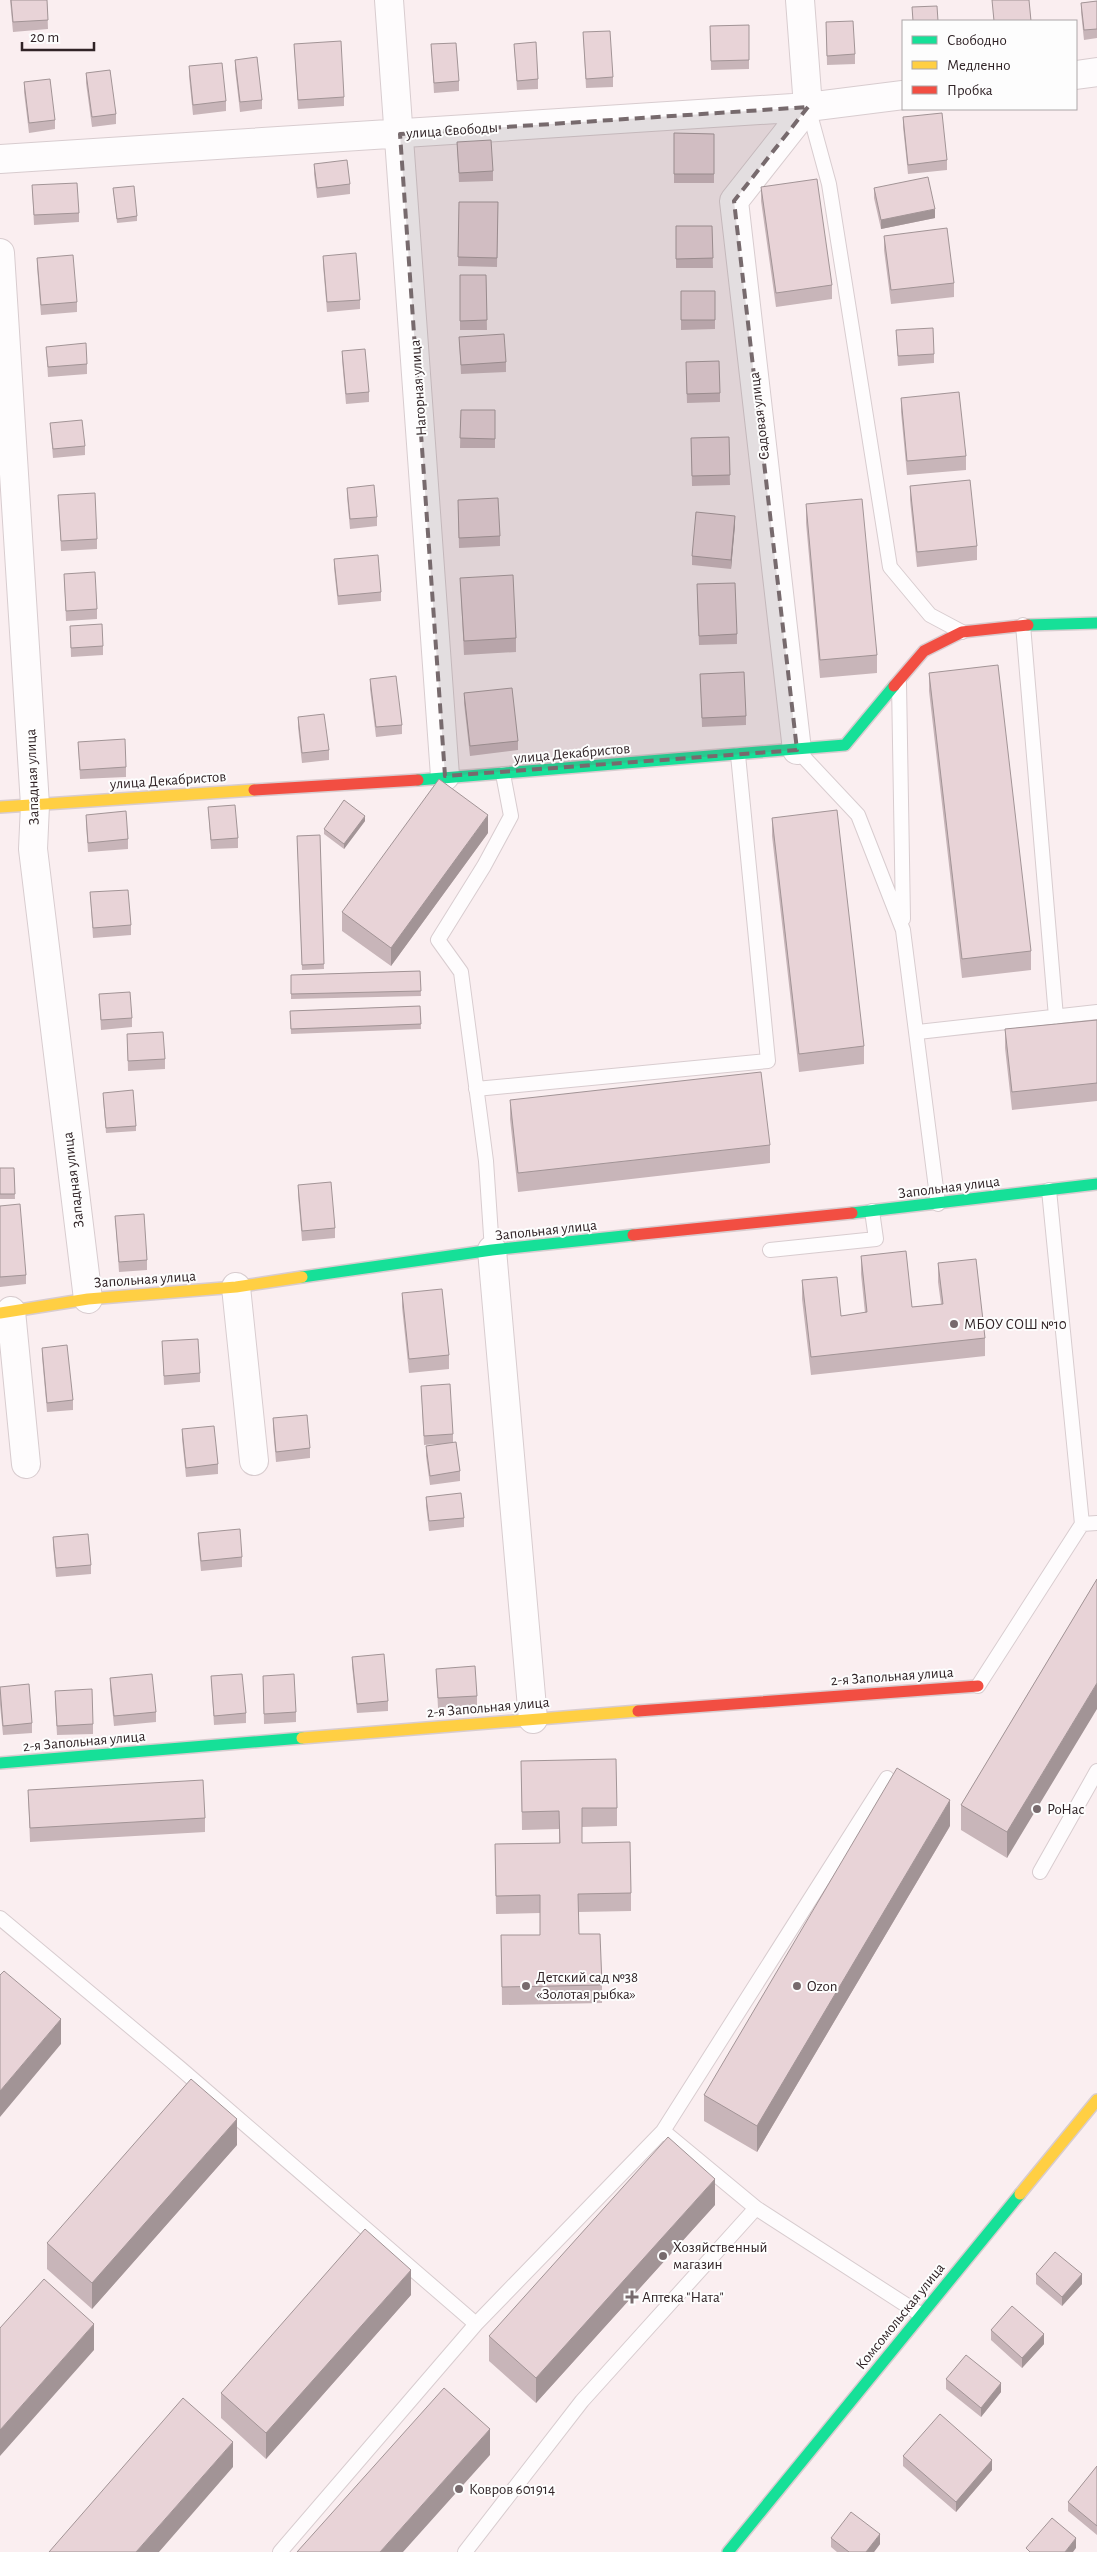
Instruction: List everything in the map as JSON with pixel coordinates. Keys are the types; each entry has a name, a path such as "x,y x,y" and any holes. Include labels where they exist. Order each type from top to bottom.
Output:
{"street":[{"name":"Нагорная улица","path":"389,0 445,776"},
{"path":"800,0 808,107"},
{"path":"1077,75 1097,72"},
{"name":"улица Свободы","path":"0,159 808,107 902,96"},
{"name":"Садовая улица","path":"797,750 734,201 808,107"},
{"name":"Западная улица","path":"0,253 34,804 33,849 88,1299"},
{"name":"улица Декабристов","path":"0,807 445,776 503,774 845,745 924,651 962,632 1023,625 1097,623"},
{"name":"Запольная улица","path":"5,1312 88,1299 236,1287 492,1250 938,1204 1097,1184"},
{"path":"492,1250 533,1719"},
{"path":"236,1287 254,1461"},
{"path":"5,1312 26,1464"},
{"name":"2-я Запольная улица","path":"0,1763 533,1719 978,1686"},
{"name":"Комсомольская улица","path":"728,2552 920,2314 1097,2100"}],"lane":[{"path":"808,107 828,184 890,567 930,615 962,632"},
{"path":"1023,625 1056,1017"},
{"path":"899,680 903,930 918,1032 938,1204"},
{"path":"797,750 858,815 903,930"},
{"path":"476,1089 768,1062 738,755"},
{"path":"492,1250 486,1161 461,972 438,940 484,866 511,816 503,774"},
{"path":"918,1032 1097,1012"},
{"path":"978,1686 1082,1524 1048,1190"},
{"path":"770,1250 876,1239 872,1211"},
{"path":"1082,1524 1097,1523"},
{"path":"1040,1872 1097,1771"},
{"path":"280,2552 476,2324 663,2131 887,1778"},
{"path":"0,1918 181,2069 476,2324"},
{"path":"663,2131 756,2208 920,2314"},
{"path":"465,2552 582,2401 756,2208"}],"highlighted area":[{"path":"808,107 734,201 797,750 445,776 400,134"}],"building":[{"path":"11,0 47,0 48,20 13,22"},
{"path":"992,0 1029,0 1031,20 994,20"},
{"path":"1097,1 1097,29 1084,30 1081,3"},
{"path":"937,6 938,20 913,20 912,7"},
{"path":"853,21 855,54 827,56 826,22"},
{"path":"749,25 749,60 711,61 710,26"},
{"path":"610,31 613,77 586,79 583,32"},
{"path":"341,41 344,97 298,100 294,44"},
{"path":"536,42 538,79 517,81 514,44"},
{"path":"456,43 459,81 434,83 431,44"},
{"path":"257,57 262,100 240,102 235,60"},
{"path":"222,63 226,101 193,105 189,66"},
{"path":"110,70 116,114 92,117 86,73"},
{"path":"50,79 55,120 29,123 24,82"},
{"path":"942,113 947,160 908,165 903,117"},
{"path":"674,133 714,134 714,174 674,174"},
{"path":"491,140 493,171 459,173 457,142"},
{"path":"347,160 350,184 317,188 314,164"},
{"path":"928,177 935,209 881,220 874,188"},
{"path":"817,179 832,285 776,293 761,187"},
{"path":"77,183 79,213 34,215 32,185"},
{"path":"134,186 137,216 117,219 113,188"},
{"path":"459,202 498,202 497,258 458,257"},
{"path":"676,226 712,226 713,258 676,259"},
{"path":"947,228 954,283 891,290 884,236"},
{"path":"356,253 360,300 327,302 323,256"},
{"path":"73,255 77,302 41,305 37,258"},
{"path":"460,275 486,275 487,320 460,321"},
{"path":"681,291 715,291 715,320 681,320"},
{"path":"933,328 934,354 898,356 896,330"},
{"path":"504,334 506,362 461,365 459,337"},
{"path":"86,343 87,364 48,367 46,347"},
{"path":"365,349 369,392 346,394 342,351"},
{"path":"719,361 720,393 687,394 686,362"},
{"path":"959,392 966,456 907,461 901,398"},
{"path":"461,410 495,410 495,439 460,438"},
{"path":"82,420 85,446 53,449 50,423"},
{"path":"729,437 730,475 692,476 691,438"},
{"path":"970,480 977,546 917,552 910,486"},
{"path":"374,485 377,517 350,519 347,488"},
{"path":"95,493 97,539 61,541 58,495"},
{"path":"498,498 500,536 459,538 458,500"},
{"path":"862,499 877,655 820,660 806,504"},
{"path":"696,512 735,516 731,560 692,556"},
{"path":"378,555 381,592 338,596 334,559"},
{"path":"95,572 97,609 66,611 64,574"},
{"path":"513,575 516,638 464,641 460,578"},
{"path":"735,583 737,634 699,636 697,584"},
{"path":"102,624 103,646 71,648 70,626"},
{"path":"998,665 1031,951 962,959 929,673"},
{"path":"744,672 746,716 702,718 700,674"},
{"path":"396,676 402,725 376,727 370,679"},
{"path":"512,688 518,741 470,746 464,693"},
{"path":"324,714 329,750 302,753 298,717"},
{"path":"125,739 126,767 80,770 78,742"},
{"path":"439,779 488,815 391,948 342,912"},
{"path":"344,800 365,816 344,844 324,829"},
{"path":"235,805 238,838 211,840 208,807"},
{"path":"837,810 864,1046 799,1054 772,818"},
{"path":"126,811 128,839 88,843 86,815"},
{"path":"320,835 324,964 302,965 297,836"},
{"path":"128,890 131,925 93,928 90,892"},
{"path":"420,971 421,991 291,994 291,975"},
{"path":"130,992 132,1018 101,1020 99,994"},
{"path":"420,1006 421,1024 291,1029 290,1011"},
{"path":"1097,1020 1097,1083 1012,1092 1005,1029"},
{"path":"163,1032 165,1059 128,1061 127,1034"},
{"path":"761,1072 770,1145 518,1173 510,1100"},
{"path":"133,1090 136,1126 106,1128 103,1093"},
{"path":"0,1168 14,1168 15,1194 0,1194"},
{"path":"331,1182 335,1228 302,1231 298,1185"},
{"path":"20,1204 26,1275 0,1277 0,1206"},
{"path":"144,1214 147,1260 119,1262 115,1216"},
{"name":"МБОУ СОШ №10","path":"906,1251 912,1307 943,1304 938,1263 976,1259 985,1338 811,1357 802,1280 837,1277 841,1316 867,1312 861,1256"},
{"path":"442,1289 449,1355 409,1359 402,1293"},
{"path":"198,1339 200,1373 164,1376 162,1341"},
{"path":"67,1345 73,1400 47,1403 42,1348"},
{"path":"450,1384 453,1434 424,1436 421,1386"},
{"path":"307,1415 310,1448 276,1452 273,1418"},
{"path":"214,1426 218,1464 186,1468 182,1429"},
{"path":"456,1442 460,1471 430,1476 426,1446"},
{"path":"461,1493 464,1518 429,1521 426,1497"},
{"path":"240,1529 242,1557 201,1561 198,1533"},
{"path":"88,1534 91,1565 56,1568 53,1537"},
{"path":"1097,1579 1097,1683 1007,1832 961,1805"},
{"path":"384,1654 388,1701 357,1704 352,1657"},
{"path":"475,1666 477,1696 438,1698 436,1669"},
{"path":"152,1674 156,1712 114,1716 110,1678"},
{"path":"242,1674 246,1713 214,1716 211,1676"},
{"path":"294,1674 296,1712 264,1714 263,1676"},
{"path":"29,1684 32,1723 3,1726 0,1687"},
{"path":"92,1689 93,1724 57,1726 55,1691"},
{"path":"616,1759 617,1808 582,1808 582,1843 630,1842 631,1893 578,1894 579,1934 600,1934 602,1985 502,1987 501,1935 540,1935 540,1895 496,1896 495,1844 560,1843 559,1811 522,1812 521,1761"},
{"path":"897,1768 950,1800 757,2126 704,2095"},
{"path":"203,1780 205,1818 30,1828 28,1790"},
{"path":"4,1971 61,2019 0,2091 0,1975"},
{"path":"191,2079 237,2119 92,2283 47,2243"},
{"path":"668,2137 715,2179 536,2378 489,2336"},
{"path":"365,2229 411,2270 266,2433 221,2393"},
{"path":"1055,2252 1082,2274 1062,2297 1036,2274"},
{"path":"44,2279 94,2324 0,2430 0,2328"},
{"path":"1012,2306 1044,2334 1022,2358 991,2330"},
{"path":"966,2355 1001,2383 981,2408 946,2379"},
{"path":"444,2388 490,2429 380,2552 297,2552"},
{"path":"183,2398 233,2442 136,2552 49,2552"},
{"path":"940,2414 992,2460 956,2502 903,2456"},
{"path":"1097,2466 1097,2526 1068,2502"},
{"path":"851,2512 880,2534 866,2552 849,2552 831,2538"},
{"path":"1052,2518 1076,2538 1065,2552 1030,2552 1026,2548"}],"traffic: fast":[{"path":"1028,625 1097,623"},
{"path":"418,780 845,745 894,686"},
{"path":"852,1213 1097,1184"},
{"path":"302,1277 492,1250 633,1235"},
{"path":"0,1763 302,1738"},
{"path":"728,2552 1020,2194"}],"traffic: slow":[{"path":"0,807 254,790"},
{"path":"0,1313 88,1299 236,1287 302,1277"},
{"path":"302,1738 638,1711"},
{"path":"1020,2194 1097,2100"}],"traffic: jam":[{"path":"894,686 924,651 962,632 1028,625"},
{"path":"254,790 418,780"},
{"path":"633,1235 852,1213"},
{"path":"638,1711 978,1686"}],"place":[{"name":"МБОУ СОШ №10","path":"954,1324"},
{"name":"РоНас","path":"1037,1809"},
{"name":"Детский сад №38 «Золотая рыбка»","path":"526,1986"},
{"name":"Ozon","path":"797,1986"},
{"name":"Хозяйственный магазин","path":"663,2256"},
{"name":"Аптека \"Ната\"","path":"632,2297"},
{"name":"Ковров 601914","path":"459,2489"}]}
